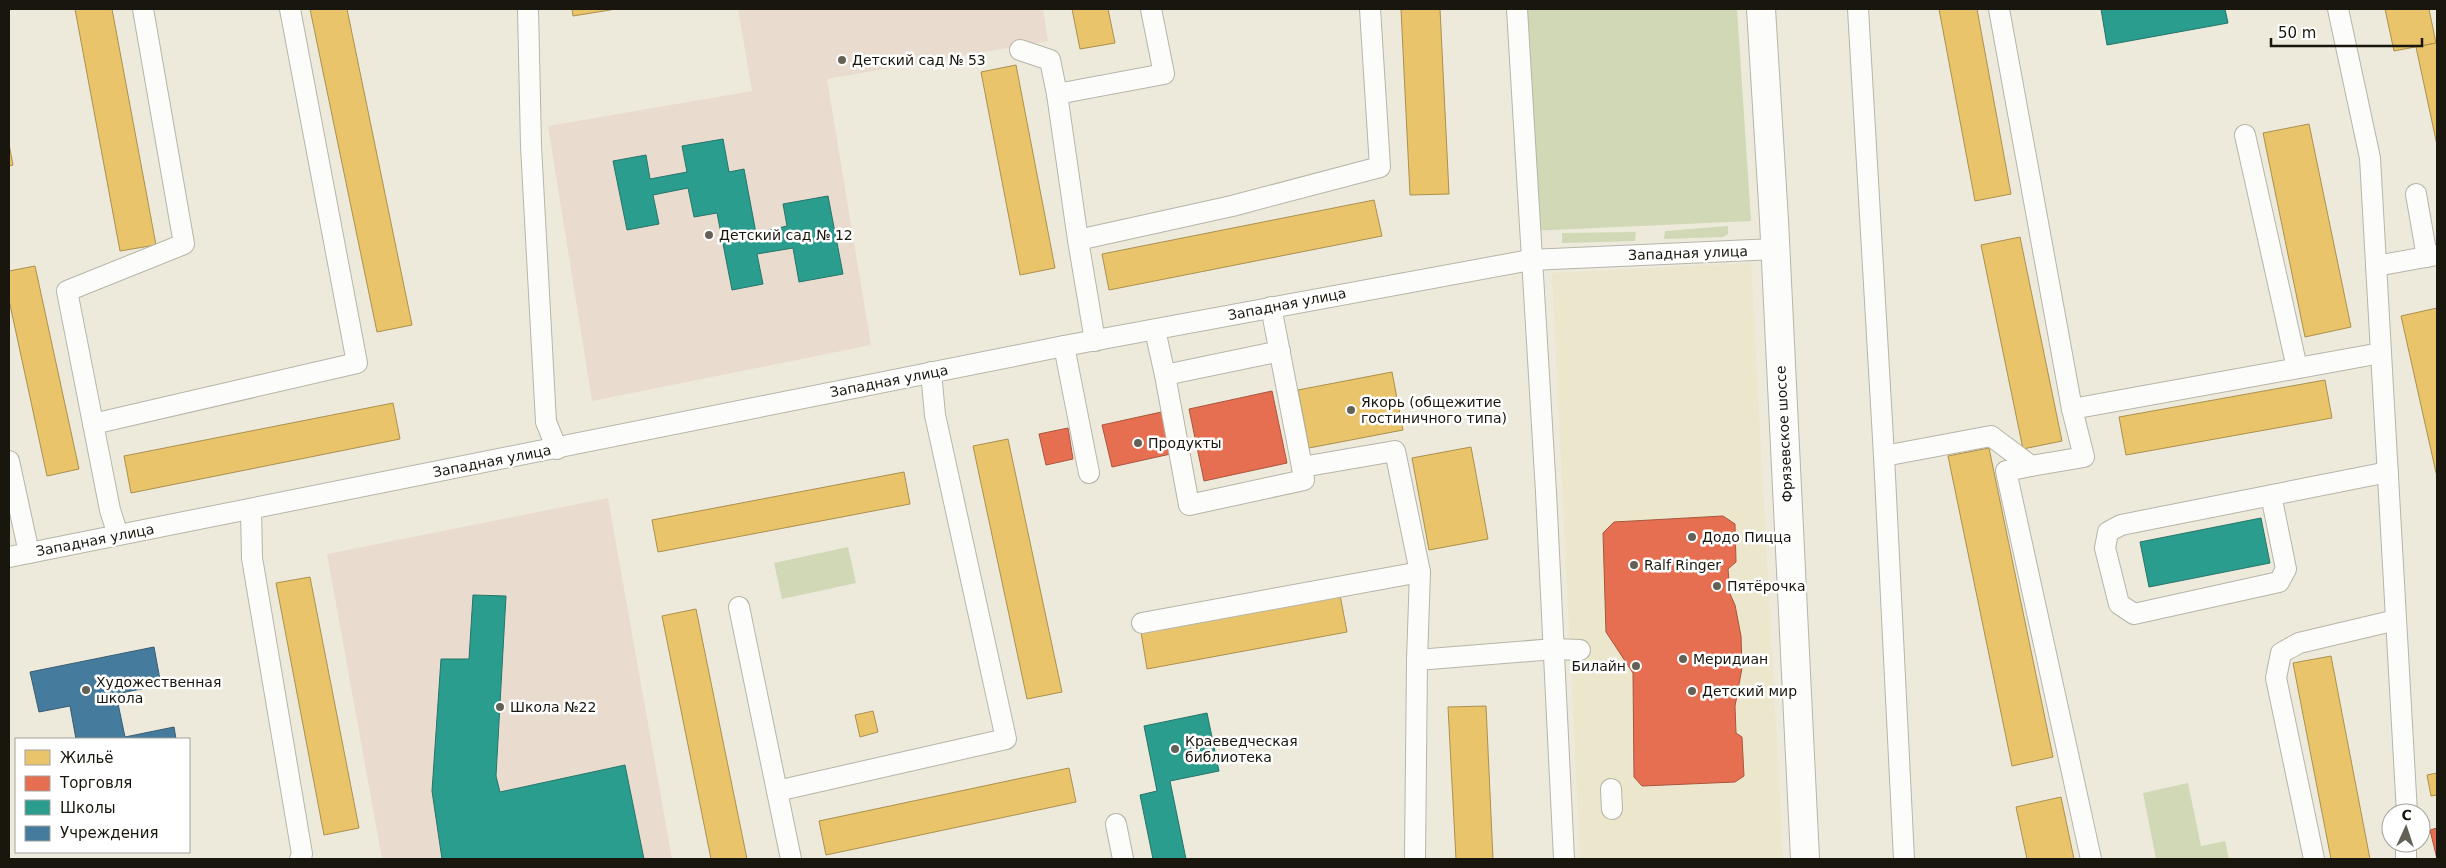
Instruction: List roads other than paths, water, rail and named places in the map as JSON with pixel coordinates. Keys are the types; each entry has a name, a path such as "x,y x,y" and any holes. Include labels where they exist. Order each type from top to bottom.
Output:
{"highway":[{"name":"Фрязевское шоссе","path":"1761,9 1775,249 1804,859"}],"street":[{"path":"118,535 110,510 67,291 184,244 143,9"},
{"path":"93,424 357,363 290,9"},
{"path":"528,9 531,146 546,422 557,449"},
{"path":"1057,94 1164,74 1151,9"},
{"path":"1078,240 1232,206 1380,167 1370,9"},
{"path":"1517,9 1530,260 1554,649 1564,859"},
{"path":"1858,9 1884,456 1904,859"},
{"path":"1999,9 2072,409 2084,457 2006,471 2091,859"},
{"path":"2338,9 2370,158 2406,803"},
{"path":"1020,50 1050,60 1057,94 1095,341"},
{"path":"2245,135 2297,368"},
{"path":"2376,266 2432,256 2416,194"},
{"name":"Западная улица","path":"9,557 557,449 1064,346 1530,260 1775,249"},
{"path":"1155,330 1189,505 1304,480 1271,307"},
{"path":"1064,346 1089,473"},
{"path":"1165,375 1280,351"},
{"path":"2072,409 2381,353"},
{"path":"777,791 1006,739 935,415 931,372"},
{"path":"1884,456 1991,436 2031,466"},
{"path":"1302,467 1395,450 1420,572 1415,859"},
{"path":"9,461 29,553"},
{"path":"2270,495 2286,569 2279,582 2134,614 2119,604 2105,548 2108,532 2121,525 2270,495 2388,472"},
{"path":"251,509 252,558 302,854 300,859"},
{"path":"1142,623 1420,572"},
{"path":"739,607 791,859"},
{"path":"2314,859 2276,678 2281,653 2299,643 2396,620"},
{"path":"1417,660 1554,649 1580,650"},
{"path":"1611,789 1612,809"},
{"path":"1116,824 1123,859"}],"place":[{"name":"Детский сад № 53","path":"842,60"},
{"name":"Детский сад № 12","path":"709,235"},
{"name":"Якорь (общежитие гостиничного типа)","path":"1351,410"},
{"name":"Продукты","path":"1138,443"},
{"name":"Додо Пицца","path":"1692,537"},
{"name":"Ralf Ringer","path":"1634,565"},
{"name":"Пятёрочка","path":"1717,586"},
{"name":"Меридиан","path":"1683,659"},
{"name":"Билайн","path":"1636,666"},
{"name":"Художественная школа","path":"86,690"},
{"name":"Детский мир","path":"1692,691"},
{"name":"Школа №22","path":"500,707"},
{"name":"Краеведческая библиотека","path":"1175,749"}]}
